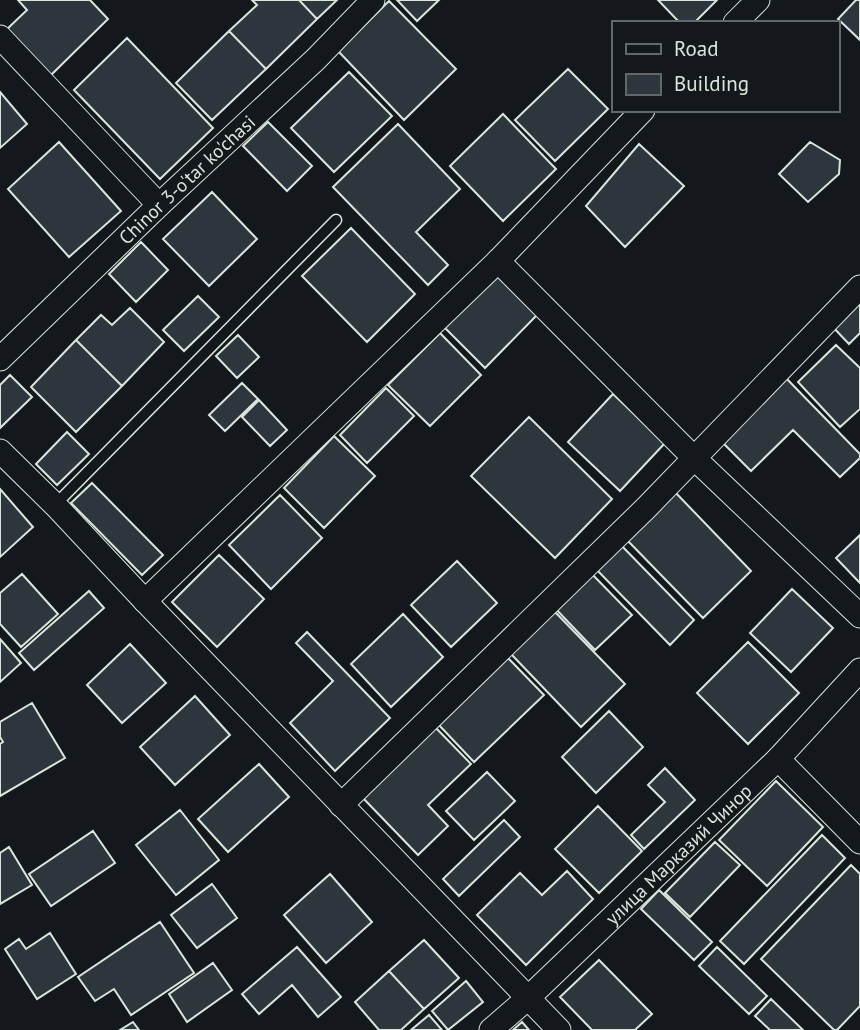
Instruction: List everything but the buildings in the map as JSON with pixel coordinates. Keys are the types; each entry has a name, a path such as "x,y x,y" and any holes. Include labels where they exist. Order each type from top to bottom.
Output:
{"street":[{"name":"Chinor 3-o'tar ko'chasi","path":"0,359 159,205 316,59 373,0"},
{"path":"737,21 758,0"},
{"path":"0,37 159,205"},
{"path":"145,601 498,261 641,112"},
{"path":"498,261 693,457 860,616"},
{"path":"341,805 646,508 860,287"},
{"path":"0,451 559,1030"},
{"name":"улица Марказий Чинор","path":"491,1030 528,998 778,759 860,670"},
{"path":"778,759 860,842"}],"lane":[{"path":"55,505 336,220"}]}
